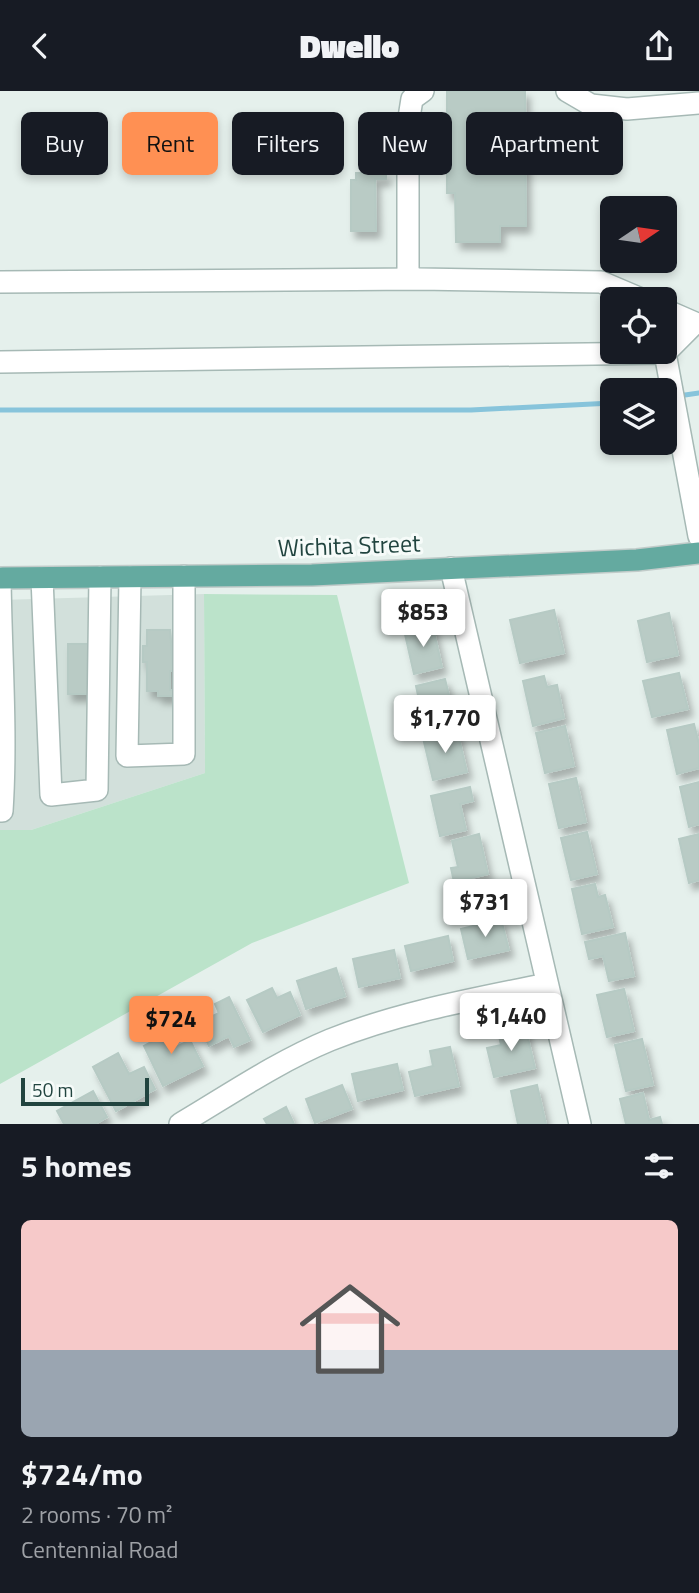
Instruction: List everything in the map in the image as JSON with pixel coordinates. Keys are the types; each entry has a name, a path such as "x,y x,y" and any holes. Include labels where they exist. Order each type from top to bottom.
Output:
{"main road":[{"name":"Wichita Street","path":"0,578 312,575 637,560 699,553"}],"street":[{"path":"408,279 408,124 412,99 423,91"},
{"path":"567,91 592,105 627,109 699,103"},
{"path":"0,282 408,279 601,282 612,287"},
{"path":"677,314 697,320 677,341"},
{"path":"0,362 600,354"},
{"path":"667,364 699,536"},
{"path":"452,569 580,1124"},
{"path":"130,577 127,756 184,754 184,576"},
{"path":"42,578 51,795 97,790 100,577"},
{"path":"0,578 5,763 0,811"},
{"path":"180,1124 278,1066 330,1041 421,1011 547,984"}],"shaded area":[{"path":"204,594 205,773 31,830 0,830 0,600"}],"green space":[{"path":"204,594 337,595 409,883 252,943 0,1084 0,830 31,830 205,773"}],"building":[{"path":"447,91 525,91 525,112 466,112 466,175 526,175 526,226 500,226 500,242 456,242 455,193 447,193 447,175 452,175 452,112 447,112"},
{"path":"356,173 386,175 386,179 375,179 376,231 351,231 351,180 356,180"},
{"path":"554,610 564,653 520,663 510,620"},
{"path":"669,613 678,655 647,662 638,621"},
{"path":"432,623 442,667 414,674 404,630"},
{"path":"147,630 170,630 173,671 170,671 170,690 173,690 173,696 158,696 158,691 147,691 147,662 143,662 143,646 147,646"},
{"path":"68,644 98,644 98,694 68,694"},
{"path":"679,673 688,709 652,717 643,681"},
{"path":"544,676 547,687 557,685 564,718 533,726 523,681"},
{"path":"445,679 455,719 411,730 405,703 419,700 416,686"},
{"path":"694,724 699,744 699,768 677,774 667,730"},
{"path":"565,726 574,766 545,773 536,733"},
{"path":"457,730 467,772 433,780 423,738"},
{"path":"576,778 586,822 559,828 549,784"},
{"path":"699,782 699,824 689,827 680,787"},
{"path":"470,787 473,801 460,804 466,830 440,836 431,796"},
{"path":"587,832 597,874 571,880 561,838"},
{"path":"479,834 488,874 454,882 451,868 458,867 452,841"},
{"path":"699,834 699,880 689,883 679,839"},
{"path":"595,884 598,897 605,895 613,927 582,934 572,889"},
{"path":"501,919 509,950 468,959 461,929"},
{"path":"625,933 634,976 609,981 603,956 589,959 585,942"},
{"path":"448,936 453,961 411,971 405,946"},
{"path":"394,950 400,978 359,987 353,959"},
{"path":"336,968 345,996 306,1009 297,981"},
{"path":"272,988 277,998 290,992 300,1015 263,1032 247,1000"},
{"path":"624,989 634,1031 607,1037 597,995"},
{"path":"229,997 250,1040 234,1047 229,1036 209,1046 198,1023 219,1013 215,1004"},
{"path":"165,1024 176,1047 190,1040 203,1066 163,1086 144,1046 155,1040 150,1031"},
{"path":"525,1026 535,1068 494,1077 487,1048 501,1045 498,1032"},
{"path":"642,1039 653,1085 626,1091 615,1045"},
{"path":"450,1047 459,1086 415,1096 409,1072 433,1066 430,1051"},
{"path":"118,1053 129,1074 144,1067 155,1089 116,1111 93,1067"},
{"path":"397,1064 403,1090 358,1101 352,1074"},
{"path":"342,1085 352,1109 315,1123 306,1099"},
{"path":"537,1085 546,1124 518,1124 511,1091"},
{"path":"93,1091 107,1117 95,1124 64,1124 57,1111"},
{"path":"643,1093 649,1120 660,1117 662,1124 626,1124 620,1099"},
{"path":"286,1107 294,1124 267,1124 264,1119"}],"waterway":[{"path":"678,396 699,393"},
{"path":"0,410 471,410 600,404"}]}
